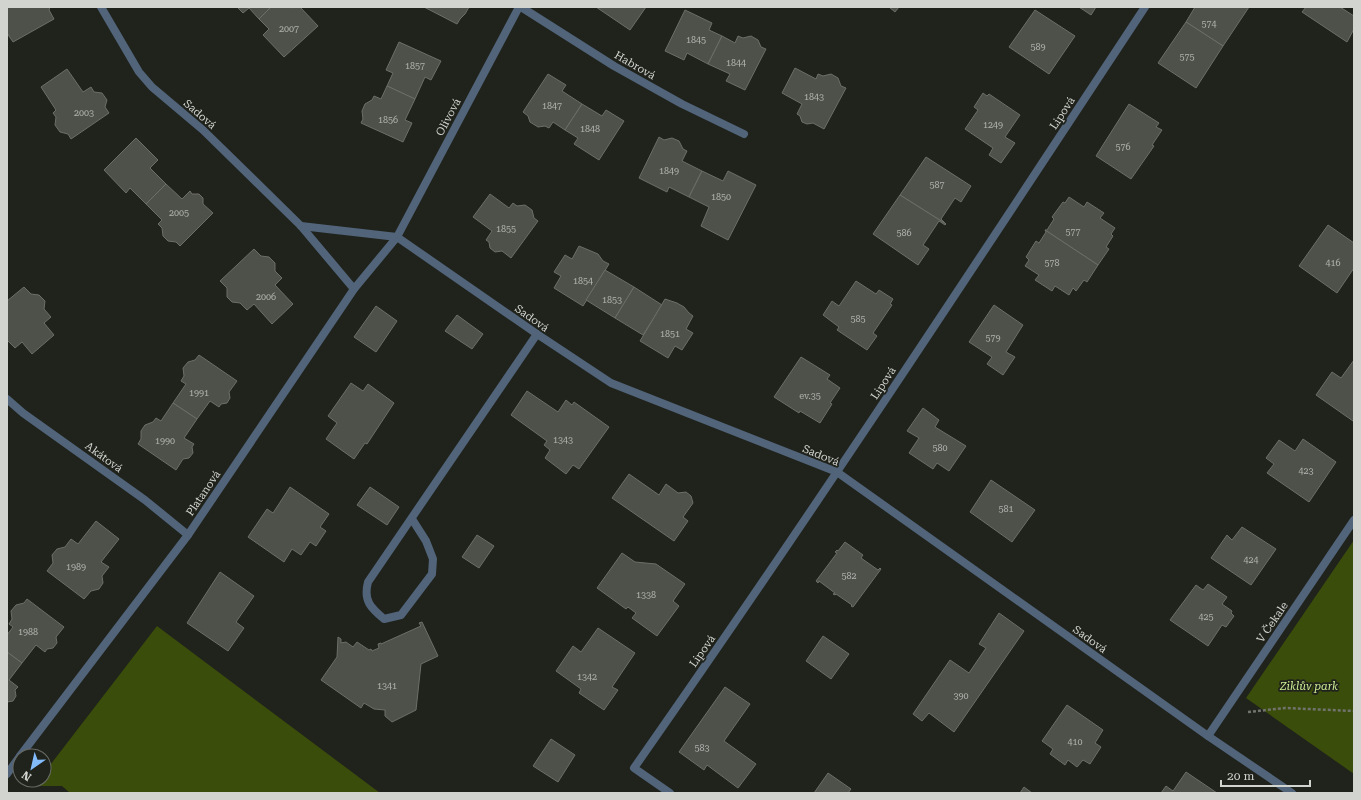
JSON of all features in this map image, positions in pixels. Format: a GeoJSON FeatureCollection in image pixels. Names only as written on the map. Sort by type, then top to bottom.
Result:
{"type":"FeatureCollection","features":[{"type":"Feature","properties":{"kind":"street","name":"Sadová"},"geometry":{"type":"LineString","coordinates":[[101,7],[139,72],[152,87],[203,130],[301,226],[354,289]]}},
{"type":"Feature","properties":{"kind":"street","name":"Habrová"},"geometry":{"type":"LineString","coordinates":[[520,7],[614,66],[682,104],[744,134]]}},
{"type":"Feature","properties":{"kind":"street","name":"Olivová"},"geometry":{"type":"LineString","coordinates":[[397,237],[520,7]]}},
{"type":"Feature","properties":{"kind":"street","name":"Lipová"},"geometry":{"type":"LineString","coordinates":[[670,793],[634,768],[838,472],[1145,7]]}},
{"type":"Feature","properties":{"kind":"street","name":"Sadová"},"geometry":{"type":"LineString","coordinates":[[301,226],[397,237],[537,334],[611,383],[838,472],[1208,736],[1292,793]]}},
{"type":"Feature","properties":{"kind":"street","name":"Platanová"},"geometry":{"type":"LineString","coordinates":[[26,748],[188,535],[354,289],[397,237]]}},
{"type":"Feature","properties":{"kind":"street"},"geometry":{"type":"LineString","coordinates":[[412,519],[426,541],[433,559],[432,574],[401,615],[384,619],[371,608],[365,593],[368,582],[537,334]]}},
{"type":"Feature","properties":{"kind":"street","name":"Akátová"},"geometry":{"type":"LineString","coordinates":[[7,398],[23,413],[145,500],[188,535]]}},
{"type":"Feature","properties":{"kind":"street","name":"V Čekale"},"geometry":{"type":"LineString","coordinates":[[1208,736],[1354,520]]}},
{"type":"Feature","properties":{"kind":"path"},"geometry":{"type":"LineString","coordinates":[[1222,716],[1285,708],[1354,711]]}},
{"type":"Feature","properties":{"kind":"green space","name":"Ziklův park"},"geometry":{"type":"Polygon","coordinates":[[[1354,540],[1354,774],[1246,698],[1354,540]]]}},
{"type":"Feature","properties":{"kind":"green space"},"geometry":{"type":"Polygon","coordinates":[[[157,626],[380,793],[70,793],[62,786],[52,786],[52,763],[157,626]]]}},
{"type":"Feature","properties":{"kind":"building"},"geometry":{"type":"Polygon","coordinates":[[[7,7],[50,7],[49,10],[54,19],[13,42],[7,33],[7,7]]]}},
{"type":"Feature","properties":{"kind":"building"},"geometry":{"type":"Polygon","coordinates":[[[237,7],[271,7],[259,19],[249,8],[243,13],[237,7]]]}},
{"type":"Feature","properties":{"kind":"building"},"geometry":{"type":"Polygon","coordinates":[[[271,7],[300,7],[318,26],[284,57],[263,35],[269,29],[259,19],[271,7]]]}},
{"type":"Feature","properties":{"kind":"building"},"geometry":{"type":"Polygon","coordinates":[[[424,7],[469,7],[457,24],[424,7]]]}},
{"type":"Feature","properties":{"kind":"building"},"geometry":{"type":"Polygon","coordinates":[[[596,7],[646,7],[630,30],[596,7]]]}},
{"type":"Feature","properties":{"kind":"building"},"geometry":{"type":"Polygon","coordinates":[[[889,7],[899,7],[895,12],[889,7]]]}},
{"type":"Feature","properties":{"kind":"building"},"geometry":{"type":"Polygon","coordinates":[[[1079,7],[1096,7],[1091,15],[1079,7]]]}},
{"type":"Feature","properties":{"kind":"building"},"geometry":{"type":"Polygon","coordinates":[[[1195,7],[1249,7],[1223,46],[1186,22],[1195,7]]]}},
{"type":"Feature","properties":{"kind":"building"},"geometry":{"type":"Polygon","coordinates":[[[1306,7],[1340,7],[1354,16],[1354,29],[1347,42],[1302,12],[1306,7]]]}},
{"type":"Feature","properties":{"kind":"building"},"geometry":{"type":"Polygon","coordinates":[[[685,10],[712,23],[709,30],[722,36],[708,64],[687,53],[684,60],[665,51],[685,10]]]}},
{"type":"Feature","properties":{"kind":"building"},"geometry":{"type":"Polygon","coordinates":[[[1035,10],[1075,36],[1049,74],[1009,47],[1035,10]]]}},
{"type":"Feature","properties":{"kind":"building"},"geometry":{"type":"Polygon","coordinates":[[[1186,22],[1223,46],[1196,88],[1158,63],[1186,22]]]}},
{"type":"Feature","properties":{"kind":"building"},"geometry":{"type":"Polygon","coordinates":[[[722,36],[735,43],[738,36],[743,38],[751,36],[758,40],[761,47],[766,49],[745,90],[726,81],[730,74],[708,64],[722,36]]]}},
{"type":"Feature","properties":{"kind":"building"},"geometry":{"type":"Polygon","coordinates":[[[399,42],[441,61],[431,80],[425,77],[415,99],[387,86],[393,73],[386,70],[399,42]]]}},
{"type":"Feature","properties":{"kind":"building"},"geometry":{"type":"Polygon","coordinates":[[[795,68],[816,79],[818,74],[823,76],[831,74],[838,78],[841,86],[846,88],[824,129],[813,123],[807,124],[802,122],[800,116],[797,114],[802,104],[782,93],[795,68]]]}},
{"type":"Feature","properties":{"kind":"building"},"geometry":{"type":"Polygon","coordinates":[[[67,69],[83,92],[91,87],[94,92],[102,93],[107,100],[105,107],[109,113],[71,139],[68,134],[60,132],[55,125],[56,117],[53,113],[56,110],[41,87],[67,69]]]}},
{"type":"Feature","properties":{"kind":"building"},"geometry":{"type":"Polygon","coordinates":[[[548,74],[566,85],[562,91],[582,104],[565,130],[553,122],[549,128],[545,126],[538,127],[530,122],[528,116],[523,112],[548,74]]]}},
{"type":"Feature","properties":{"kind":"building"},"geometry":{"type":"Polygon","coordinates":[[[387,86],[415,99],[405,120],[412,123],[403,142],[361,123],[363,119],[362,111],[365,104],[372,100],[374,96],[381,99],[387,86]]]}},
{"type":"Feature","properties":{"kind":"building"},"geometry":{"type":"Polygon","coordinates":[[[983,93],[987,96],[989,94],[1020,115],[1005,137],[1015,143],[1001,163],[989,155],[993,148],[965,129],[978,110],[974,107],[983,93]]]}},
{"type":"Feature","properties":{"kind":"building"},"geometry":{"type":"Polygon","coordinates":[[[582,104],[602,116],[606,110],[624,121],[599,160],[574,144],[578,138],[565,130],[582,104]]]}},
{"type":"Feature","properties":{"kind":"building"},"geometry":{"type":"Polygon","coordinates":[[[1129,104],[1159,123],[1156,127],[1162,130],[1152,145],[1154,146],[1131,179],[1096,156],[1129,104]]]}},
{"type":"Feature","properties":{"kind":"building"},"geometry":{"type":"Polygon","coordinates":[[[659,137],[664,140],[672,138],[679,141],[683,149],[687,151],[682,161],[702,171],[689,197],[669,187],[667,192],[639,178],[659,137]]]}},
{"type":"Feature","properties":{"kind":"building"},"geometry":{"type":"Polygon","coordinates":[[[136,138],[158,160],[150,168],[166,184],[146,204],[130,188],[126,193],[104,170],[136,138]]]}},
{"type":"Feature","properties":{"kind":"building"},"geometry":{"type":"Polygon","coordinates":[[[926,157],[971,186],[961,202],[955,198],[941,219],[946,224],[900,195],[926,157]]]}},
{"type":"Feature","properties":{"kind":"building"},"geometry":{"type":"Polygon","coordinates":[[[702,171],[723,181],[728,171],[756,185],[728,240],[701,226],[709,207],[689,197],[702,171]]]}},
{"type":"Feature","properties":{"kind":"building"},"geometry":{"type":"Polygon","coordinates":[[[166,184],[182,199],[190,191],[192,194],[199,194],[203,198],[203,204],[213,213],[180,246],[176,242],[168,241],[163,236],[162,228],[158,224],[162,220],[146,204],[166,184]]]}},
{"type":"Feature","properties":{"kind":"building"},"geometry":{"type":"Polygon","coordinates":[[[490,194],[509,208],[513,203],[517,206],[525,205],[532,210],[534,218],[538,221],[511,258],[502,251],[495,252],[490,248],[489,242],[486,240],[492,231],[473,217],[490,194]]]}},
{"type":"Feature","properties":{"kind":"building"},"geometry":{"type":"Polygon","coordinates":[[[900,195],[946,224],[945,225],[939,221],[923,245],[929,249],[918,265],[873,234],[900,195]]]}},
{"type":"Feature","properties":{"kind":"building"},"geometry":{"type":"Polygon","coordinates":[[[1069,197],[1084,207],[1087,202],[1104,213],[1100,218],[1115,228],[1111,234],[1113,236],[1106,247],[1109,249],[1098,265],[1045,230],[1047,230],[1054,219],[1052,217],[1063,202],[1065,203],[1069,197]]]}},
{"type":"Feature","properties":{"kind":"building"},"geometry":{"type":"Polygon","coordinates":[[[1328,225],[1354,243],[1354,268],[1337,293],[1299,266],[1328,225]]]}},
{"type":"Feature","properties":{"kind":"building"},"geometry":{"type":"Polygon","coordinates":[[[1045,230],[1098,265],[1087,282],[1084,280],[1076,291],[1073,288],[1069,295],[1055,286],[1052,291],[1035,280],[1039,275],[1025,266],[1029,260],[1026,257],[1036,241],[1039,243],[1046,232],[1045,230]]]}},
{"type":"Feature","properties":{"kind":"building"},"geometry":{"type":"Polygon","coordinates":[[[579,246],[598,254],[603,261],[609,264],[583,306],[554,288],[561,276],[554,272],[565,255],[572,259],[579,246]]]}},
{"type":"Feature","properties":{"kind":"building"},"geometry":{"type":"Polygon","coordinates":[[[254,249],[261,256],[269,257],[275,263],[275,271],[282,278],[275,285],[293,304],[272,324],[254,304],[247,310],[240,303],[232,302],[227,297],[227,288],[220,281],[254,249]]]}},
{"type":"Feature","properties":{"kind":"building"},"geometry":{"type":"Polygon","coordinates":[[[605,270],[634,287],[615,318],[586,300],[605,270]]]}},
{"type":"Feature","properties":{"kind":"building"},"geometry":{"type":"Polygon","coordinates":[[[856,281],[876,294],[879,290],[893,299],[890,304],[892,305],[873,333],[877,336],[867,350],[837,330],[839,327],[823,315],[832,301],[839,306],[856,281]]]}},
{"type":"Feature","properties":{"kind":"building"},"geometry":{"type":"Polygon","coordinates":[[[24,287],[31,294],[39,295],[45,301],[44,309],[51,317],[44,323],[54,335],[32,354],[22,342],[15,348],[7,340],[7,301],[24,287]]]}},
{"type":"Feature","properties":{"kind":"building"},"geometry":{"type":"Polygon","coordinates":[[[634,287],[662,305],[643,335],[615,318],[634,287]]]}},
{"type":"Feature","properties":{"kind":"building"},"geometry":{"type":"Polygon","coordinates":[[[665,299],[684,307],[693,316],[686,329],[693,333],[682,350],[675,346],[668,358],[640,341],[665,299]]]}},
{"type":"Feature","properties":{"kind":"building"},"geometry":{"type":"Polygon","coordinates":[[[994,305],[1023,325],[1006,352],[1015,357],[1003,375],[987,364],[992,357],[969,342],[994,305]]]}},
{"type":"Feature","properties":{"kind":"building"},"geometry":{"type":"Polygon","coordinates":[[[376,306],[397,321],[376,352],[354,337],[376,306]]]}},
{"type":"Feature","properties":{"kind":"building"},"geometry":{"type":"Polygon","coordinates":[[[457,315],[483,334],[472,349],[445,331],[457,315]]]}},
{"type":"Feature","properties":{"kind":"building"},"geometry":{"type":"Polygon","coordinates":[[[199,355],[237,381],[229,392],[230,398],[227,403],[221,404],[219,407],[210,401],[197,419],[173,403],[186,384],[181,381],[184,376],[183,368],[188,362],[195,360],[199,355]]]}},
{"type":"Feature","properties":{"kind":"building"},"geometry":{"type":"Polygon","coordinates":[[[801,357],[830,375],[827,379],[840,388],[830,403],[832,404],[820,423],[800,411],[799,413],[774,397],[801,357]]]}},
{"type":"Feature","properties":{"kind":"building"},"geometry":{"type":"Polygon","coordinates":[[[1354,360],[1353,421],[1316,395],[1332,372],[1341,378],[1354,360]]]}},
{"type":"Feature","properties":{"kind":"building"},"geometry":{"type":"Polygon","coordinates":[[[351,383],[363,391],[368,384],[394,403],[367,444],[365,443],[354,459],[326,439],[337,423],[328,416],[351,383]]]}},
{"type":"Feature","properties":{"kind":"building"},"geometry":{"type":"Polygon","coordinates":[[[527,391],[558,412],[566,400],[572,405],[574,402],[609,427],[579,469],[573,465],[566,474],[545,458],[550,450],[544,445],[547,441],[511,415],[527,391]]]}},
{"type":"Feature","properties":{"kind":"building"},"geometry":{"type":"Polygon","coordinates":[[[173,403],[197,419],[184,438],[194,444],[192,447],[193,453],[189,458],[183,459],[176,470],[138,444],[141,439],[141,431],[145,425],[153,422],[156,418],[161,421],[173,403]]]}},
{"type":"Feature","properties":{"kind":"building"},"geometry":{"type":"Polygon","coordinates":[[[923,408],[939,420],[935,427],[966,446],[949,471],[937,463],[933,469],[909,453],[919,438],[907,431],[923,408]]]}},
{"type":"Feature","properties":{"kind":"building"},"geometry":{"type":"Polygon","coordinates":[[[1303,439],[1336,462],[1309,502],[1267,473],[1274,464],[1266,458],[1279,440],[1295,451],[1303,439]]]}},
{"type":"Feature","properties":{"kind":"building"},"geometry":{"type":"Polygon","coordinates":[[[629,474],[659,495],[666,484],[678,493],[686,492],[691,496],[693,503],[683,517],[688,521],[674,541],[612,498],[629,474]]]}},
{"type":"Feature","properties":{"kind":"building"},"geometry":{"type":"Polygon","coordinates":[[[991,480],[1035,510],[1012,542],[970,512],[991,480]]]}},
{"type":"Feature","properties":{"kind":"building"},"geometry":{"type":"Polygon","coordinates":[[[290,487],[329,514],[320,527],[326,531],[316,546],[310,542],[301,555],[292,549],[284,562],[248,537],[267,509],[273,513],[290,487]]]}},
{"type":"Feature","properties":{"kind":"building"},"geometry":{"type":"Polygon","coordinates":[[[370,487],[399,507],[387,525],[357,505],[370,487]]]}},
{"type":"Feature","properties":{"kind":"building"},"geometry":{"type":"Polygon","coordinates":[[[96,521],[119,539],[101,562],[109,567],[102,576],[103,583],[99,589],[91,591],[84,599],[47,571],[53,563],[52,555],[57,549],[65,547],[71,539],[78,544],[96,521]]]}},
{"type":"Feature","properties":{"kind":"building"},"geometry":{"type":"Polygon","coordinates":[[[1242,527],[1276,549],[1251,585],[1211,558],[1227,535],[1232,540],[1242,527]]]}},
{"type":"Feature","properties":{"kind":"building"},"geometry":{"type":"Polygon","coordinates":[[[477,535],[494,546],[479,568],[462,557],[477,535]]]}},
{"type":"Feature","properties":{"kind":"building"},"geometry":{"type":"Polygon","coordinates":[[[845,542],[863,555],[861,558],[878,570],[880,568],[881,569],[853,607],[836,594],[833,594],[835,593],[819,581],[818,583],[816,581],[837,553],[835,552],[837,550],[838,551],[845,542]]]}},
{"type":"Feature","properties":{"kind":"building"},"geometry":{"type":"Polygon","coordinates":[[[622,553],[635,562],[656,564],[685,584],[673,601],[679,606],[657,636],[632,618],[636,613],[628,607],[626,609],[597,588],[622,553]]]}},
{"type":"Feature","properties":{"kind":"building"},"geometry":{"type":"Polygon","coordinates":[[[220,572],[254,596],[236,622],[244,628],[228,651],[187,623],[220,572]]]}},
{"type":"Feature","properties":{"kind":"building"},"geometry":{"type":"Polygon","coordinates":[[[1208,584],[1227,597],[1222,604],[1232,611],[1231,613],[1234,616],[1226,627],[1222,625],[1208,646],[1170,620],[1196,585],[1203,590],[1208,584]]]}},
{"type":"Feature","properties":{"kind":"building"},"geometry":{"type":"Polygon","coordinates":[[[27,599],[64,627],[56,637],[57,643],[53,648],[47,649],[45,652],[36,645],[22,663],[7,652],[7,635],[13,627],[9,624],[12,619],[11,611],[16,605],[24,603],[27,599]]]}},
{"type":"Feature","properties":{"kind":"building"},"geometry":{"type":"Polygon","coordinates":[[[999,613],[1024,631],[954,732],[929,713],[922,721],[913,714],[950,660],[969,673],[986,648],[979,644],[999,613]]]}},
{"type":"Feature","properties":{"kind":"building"},"geometry":{"type":"Polygon","coordinates":[[[422,622],[438,656],[421,664],[416,710],[392,722],[385,716],[385,710],[374,709],[364,703],[361,708],[321,680],[337,657],[338,637],[341,639],[341,643],[346,642],[353,647],[357,642],[369,650],[371,649],[372,651],[379,648],[378,644],[421,626],[419,623],[422,622]]]}},
{"type":"Feature","properties":{"kind":"building"},"geometry":{"type":"Polygon","coordinates":[[[598,628],[635,653],[612,687],[618,690],[604,710],[579,693],[581,689],[556,671],[573,646],[581,652],[598,628]]]}},
{"type":"Feature","properties":{"kind":"building"},"geometry":{"type":"Polygon","coordinates":[[[823,636],[849,654],[831,679],[806,661],[823,636]]]}},
{"type":"Feature","properties":{"kind":"building"},"geometry":{"type":"Polygon","coordinates":[[[7,652],[22,663],[9,680],[18,687],[15,690],[16,696],[13,701],[7,702],[7,652]]]}},
{"type":"Feature","properties":{"kind":"building"},"geometry":{"type":"Polygon","coordinates":[[[725,687],[750,704],[724,741],[756,764],[738,788],[707,765],[704,770],[679,752],[725,687]]]}},
{"type":"Feature","properties":{"kind":"building"},"geometry":{"type":"Polygon","coordinates":[[[1067,705],[1103,730],[1095,743],[1101,747],[1090,764],[1083,760],[1077,767],[1068,760],[1065,765],[1050,754],[1053,749],[1042,741],[1067,705]]]}},
{"type":"Feature","properties":{"kind":"building"},"geometry":{"type":"Polygon","coordinates":[[[551,739],[575,755],[558,782],[533,766],[551,739]]]}},
{"type":"Feature","properties":{"kind":"building"},"geometry":{"type":"Polygon","coordinates":[[[1186,772],[1217,793],[1161,793],[1166,786],[1173,791],[1186,772]]]}},
{"type":"Feature","properties":{"kind":"building"},"geometry":{"type":"Polygon","coordinates":[[[828,773],[851,789],[848,793],[814,793],[828,773]]]}},
{"type":"Feature","properties":{"kind":"building"},"geometry":{"type":"Polygon","coordinates":[[[1024,787],[1032,793],[1020,793],[1024,787]]]}}]}
